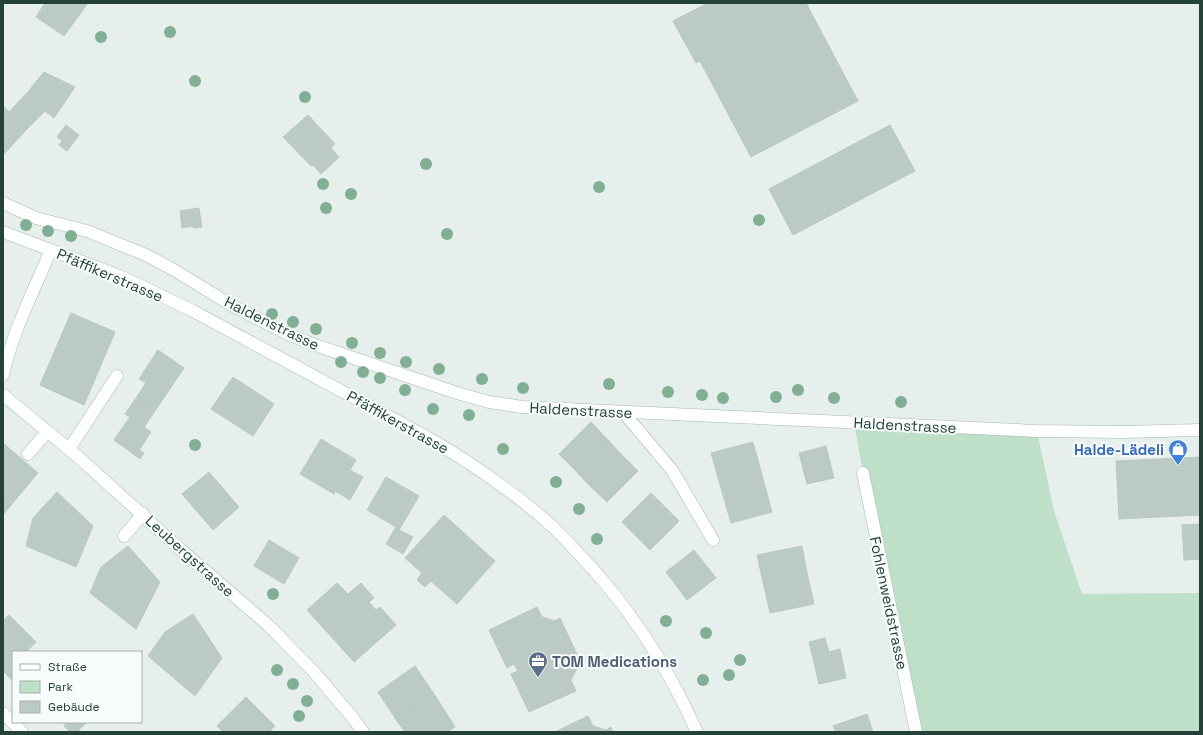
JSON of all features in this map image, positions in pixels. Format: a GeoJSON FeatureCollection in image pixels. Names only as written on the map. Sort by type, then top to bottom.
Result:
{"type":"FeatureCollection","features":[{"type":"Feature","properties":{"kind":"street","name":"Haldenstrasse"},"geometry":{"type":"LineString","coordinates":[[3,203],[36,218],[87,231],[146,255],[174,270],[231,305],[292,336],[442,388],[489,402],[522,407],[1037,431],[1123,432],[1200,430]]}},
{"type":"Feature","properties":{"kind":"street","name":"Pfäffikerstrasse"},"geometry":{"type":"LineString","coordinates":[[3,232],[120,276],[193,311],[425,436],[451,451],[507,489],[554,528],[594,570],[631,615],[663,664],[697,732]]}},
{"type":"Feature","properties":{"kind":"street"},"geometry":{"type":"LineString","coordinates":[[3,375],[7,358],[51,250]]}},
{"type":"Feature","properties":{"kind":"street"},"geometry":{"type":"LineString","coordinates":[[69,449],[117,376]]}},
{"type":"Feature","properties":{"kind":"street","name":"Leubergstrasse"},"geometry":{"type":"LineString","coordinates":[[3,395],[69,449],[143,514],[180,549],[268,625],[314,672],[354,718],[363,732]]}},
{"type":"Feature","properties":{"kind":"street"},"geometry":{"type":"LineString","coordinates":[[623,412],[672,470],[713,540]]}},
{"type":"Feature","properties":{"kind":"street"},"geometry":{"type":"LineString","coordinates":[[28,454],[47,432]]}},
{"type":"Feature","properties":{"kind":"street","name":"Fohlenweidstrasse"},"geometry":{"type":"LineString","coordinates":[[863,473],[916,732]]}},
{"type":"Feature","properties":{"kind":"street"},"geometry":{"type":"LineString","coordinates":[[124,536],[143,514]]}},
{"type":"Feature","properties":{"kind":"street"},"geometry":{"type":"LineString","coordinates":[[3,713],[12,722]]}},
{"type":"Feature","properties":{"kind":"street"},"geometry":{"type":"LineString","coordinates":[[13,723],[22,732]]}},
{"type":"Feature","properties":{"kind":"green space"},"geometry":{"type":"Polygon","coordinates":[[[854,423],[1037,431],[1054,511],[1082,594],[1200,593],[1200,732],[916,732],[873,528],[854,423]]]}},
{"type":"Feature","properties":{"kind":"building"},"geometry":{"type":"Polygon","coordinates":[[[45,3],[88,3],[64,36],[36,17],[45,3]]]}},
{"type":"Feature","properties":{"kind":"building"},"geometry":{"type":"Polygon","coordinates":[[[708,3],[806,3],[858,101],[751,157],[700,61],[696,63],[673,21],[708,3]]]}},
{"type":"Feature","properties":{"kind":"building"},"geometry":{"type":"Polygon","coordinates":[[[44,72],[75,87],[54,118],[27,93],[44,72]]]}},
{"type":"Feature","properties":{"kind":"building"},"geometry":{"type":"Polygon","coordinates":[[[27,93],[45,111],[27,129],[9,112],[27,93]]]}},
{"type":"Feature","properties":{"kind":"building"},"geometry":{"type":"Polygon","coordinates":[[[3,106],[27,129],[3,155],[3,106]]]}},
{"type":"Feature","properties":{"kind":"building"},"geometry":{"type":"Polygon","coordinates":[[[308,115],[335,144],[331,148],[339,157],[321,174],[313,165],[311,166],[283,137],[308,115]]]}},
{"type":"Feature","properties":{"kind":"building"},"geometry":{"type":"Polygon","coordinates":[[[66,125],[79,135],[67,151],[59,145],[62,141],[57,137],[66,125]]]}},
{"type":"Feature","properties":{"kind":"building"},"geometry":{"type":"Polygon","coordinates":[[[890,125],[915,171],[793,235],[769,189],[890,125]]]}},
{"type":"Feature","properties":{"kind":"building"},"geometry":{"type":"Polygon","coordinates":[[[199,208],[202,227],[193,228],[193,226],[182,228],[180,211],[199,208]]]}},
{"type":"Feature","properties":{"kind":"building"},"geometry":{"type":"Polygon","coordinates":[[[71,313],[115,332],[84,405],[40,385],[71,313]]]}},
{"type":"Feature","properties":{"kind":"building"},"geometry":{"type":"Polygon","coordinates":[[[158,350],[184,368],[155,411],[136,398],[146,383],[139,379],[158,350]]]}},
{"type":"Feature","properties":{"kind":"building"},"geometry":{"type":"Polygon","coordinates":[[[233,377],[274,404],[253,436],[211,409],[233,377]]]}},
{"type":"Feature","properties":{"kind":"building"},"geometry":{"type":"Polygon","coordinates":[[[136,398],[155,411],[144,427],[151,432],[139,450],[144,453],[140,459],[114,440],[130,417],[125,414],[136,398]]]}},
{"type":"Feature","properties":{"kind":"building"},"geometry":{"type":"Polygon","coordinates":[[[591,422],[606,438],[574,469],[559,454],[591,422]]]}},
{"type":"Feature","properties":{"kind":"building"},"geometry":{"type":"Polygon","coordinates":[[[606,438],[620,453],[588,484],[574,469],[606,438]]]}},
{"type":"Feature","properties":{"kind":"building"},"geometry":{"type":"Polygon","coordinates":[[[321,439],[356,460],[350,470],[363,477],[350,500],[335,491],[334,494],[300,474],[321,439]]]}},
{"type":"Feature","properties":{"kind":"building"},"geometry":{"type":"Polygon","coordinates":[[[753,442],[772,512],[731,523],[711,453],[753,442]]]}},
{"type":"Feature","properties":{"kind":"building"},"geometry":{"type":"Polygon","coordinates":[[[3,443],[38,473],[11,505],[3,498],[3,443]]]}},
{"type":"Feature","properties":{"kind":"building"},"geometry":{"type":"Polygon","coordinates":[[[826,446],[834,478],[807,484],[799,453],[826,446]]]}},
{"type":"Feature","properties":{"kind":"building"},"geometry":{"type":"Polygon","coordinates":[[[620,453],[638,471],[607,502],[588,484],[620,453]]]}},
{"type":"Feature","properties":{"kind":"building"},"geometry":{"type":"Polygon","coordinates":[[[1200,457],[1200,515],[1119,519],[1116,461],[1200,457]]]}},
{"type":"Feature","properties":{"kind":"building"},"geometry":{"type":"Polygon","coordinates":[[[209,472],[239,507],[213,530],[182,494],[209,472]]]}},
{"type":"Feature","properties":{"kind":"building"},"geometry":{"type":"Polygon","coordinates":[[[386,477],[419,496],[399,530],[413,537],[403,554],[386,544],[396,527],[367,510],[386,477]]]}},
{"type":"Feature","properties":{"kind":"building"},"geometry":{"type":"Polygon","coordinates":[[[57,492],[93,526],[76,567],[26,546],[33,518],[57,492]]]}},
{"type":"Feature","properties":{"kind":"building"},"geometry":{"type":"Polygon","coordinates":[[[651,493],[679,521],[650,550],[622,522],[651,493]]]}},
{"type":"Feature","properties":{"kind":"building"},"geometry":{"type":"Polygon","coordinates":[[[3,498],[11,505],[3,515],[3,498]]]}},
{"type":"Feature","properties":{"kind":"building"},"geometry":{"type":"Polygon","coordinates":[[[444,515],[495,561],[457,604],[431,581],[425,587],[417,580],[422,573],[405,558],[444,515]]]}},
{"type":"Feature","properties":{"kind":"building"},"geometry":{"type":"Polygon","coordinates":[[[1200,524],[1200,559],[1184,560],[1182,525],[1200,524]]]}},
{"type":"Feature","properties":{"kind":"building"},"geometry":{"type":"Polygon","coordinates":[[[269,540],[299,558],[284,584],[254,566],[269,540]]]}},
{"type":"Feature","properties":{"kind":"building"},"geometry":{"type":"Polygon","coordinates":[[[128,546],[160,582],[136,629],[90,593],[101,567],[128,546]]]}},
{"type":"Feature","properties":{"kind":"building"},"geometry":{"type":"Polygon","coordinates":[[[802,546],[807,573],[763,582],[757,555],[802,546]]]}},
{"type":"Feature","properties":{"kind":"building"},"geometry":{"type":"Polygon","coordinates":[[[694,550],[716,578],[687,600],[666,572],[694,550]]]}},
{"type":"Feature","properties":{"kind":"building"},"geometry":{"type":"Polygon","coordinates":[[[807,573],[814,604],[770,613],[763,582],[807,573]]]}},
{"type":"Feature","properties":{"kind":"building"},"geometry":{"type":"Polygon","coordinates":[[[337,583],[348,594],[361,583],[374,598],[369,602],[376,610],[380,607],[396,625],[354,662],[307,610],[337,583]]]}},
{"type":"Feature","properties":{"kind":"building"},"geometry":{"type":"Polygon","coordinates":[[[537,607],[542,617],[555,621],[560,618],[582,665],[577,668],[571,680],[576,691],[529,712],[511,674],[518,671],[514,664],[507,668],[489,630],[537,607]]]}},
{"type":"Feature","properties":{"kind":"building"},"geometry":{"type":"Polygon","coordinates":[[[193,614],[222,658],[195,696],[148,656],[165,632],[193,614]]]}},
{"type":"Feature","properties":{"kind":"building"},"geometry":{"type":"Polygon","coordinates":[[[9,615],[36,642],[27,651],[12,651],[12,680],[3,671],[3,621],[9,615]]]}},
{"type":"Feature","properties":{"kind":"building"},"geometry":{"type":"Polygon","coordinates":[[[825,638],[829,652],[840,649],[846,678],[819,684],[809,642],[825,638]]]}},
{"type":"Feature","properties":{"kind":"building"},"geometry":{"type":"Polygon","coordinates":[[[415,666],[436,697],[397,721],[378,692],[415,666]]]}},
{"type":"Feature","properties":{"kind":"building"},"geometry":{"type":"Polygon","coordinates":[[[246,697],[275,726],[269,732],[223,732],[217,726],[246,697]]]}},
{"type":"Feature","properties":{"kind":"building"},"geometry":{"type":"Polygon","coordinates":[[[436,697],[455,727],[447,732],[405,732],[397,721],[436,697]]]}},
{"type":"Feature","properties":{"kind":"building"},"geometry":{"type":"Polygon","coordinates":[[[867,714],[873,732],[836,732],[833,726],[867,714]]]}},
{"type":"Feature","properties":{"kind":"building"},"geometry":{"type":"Polygon","coordinates":[[[588,716],[593,726],[606,730],[611,727],[613,732],[555,732],[588,716]]]}},
{"type":"Feature","properties":{"kind":"building"},"geometry":{"type":"Polygon","coordinates":[[[66,723],[86,723],[77,732],[70,732],[64,726],[66,723]]]}},
{"type":"Feature","properties":{"kind":"place","name":"Halde-Lädeli"},"geometry":{"type":"Point","coordinates":[1178,466]}},
{"type":"Feature","properties":{"kind":"place","name":"TOM Medications"},"geometry":{"type":"Point","coordinates":[538,678]}}]}
